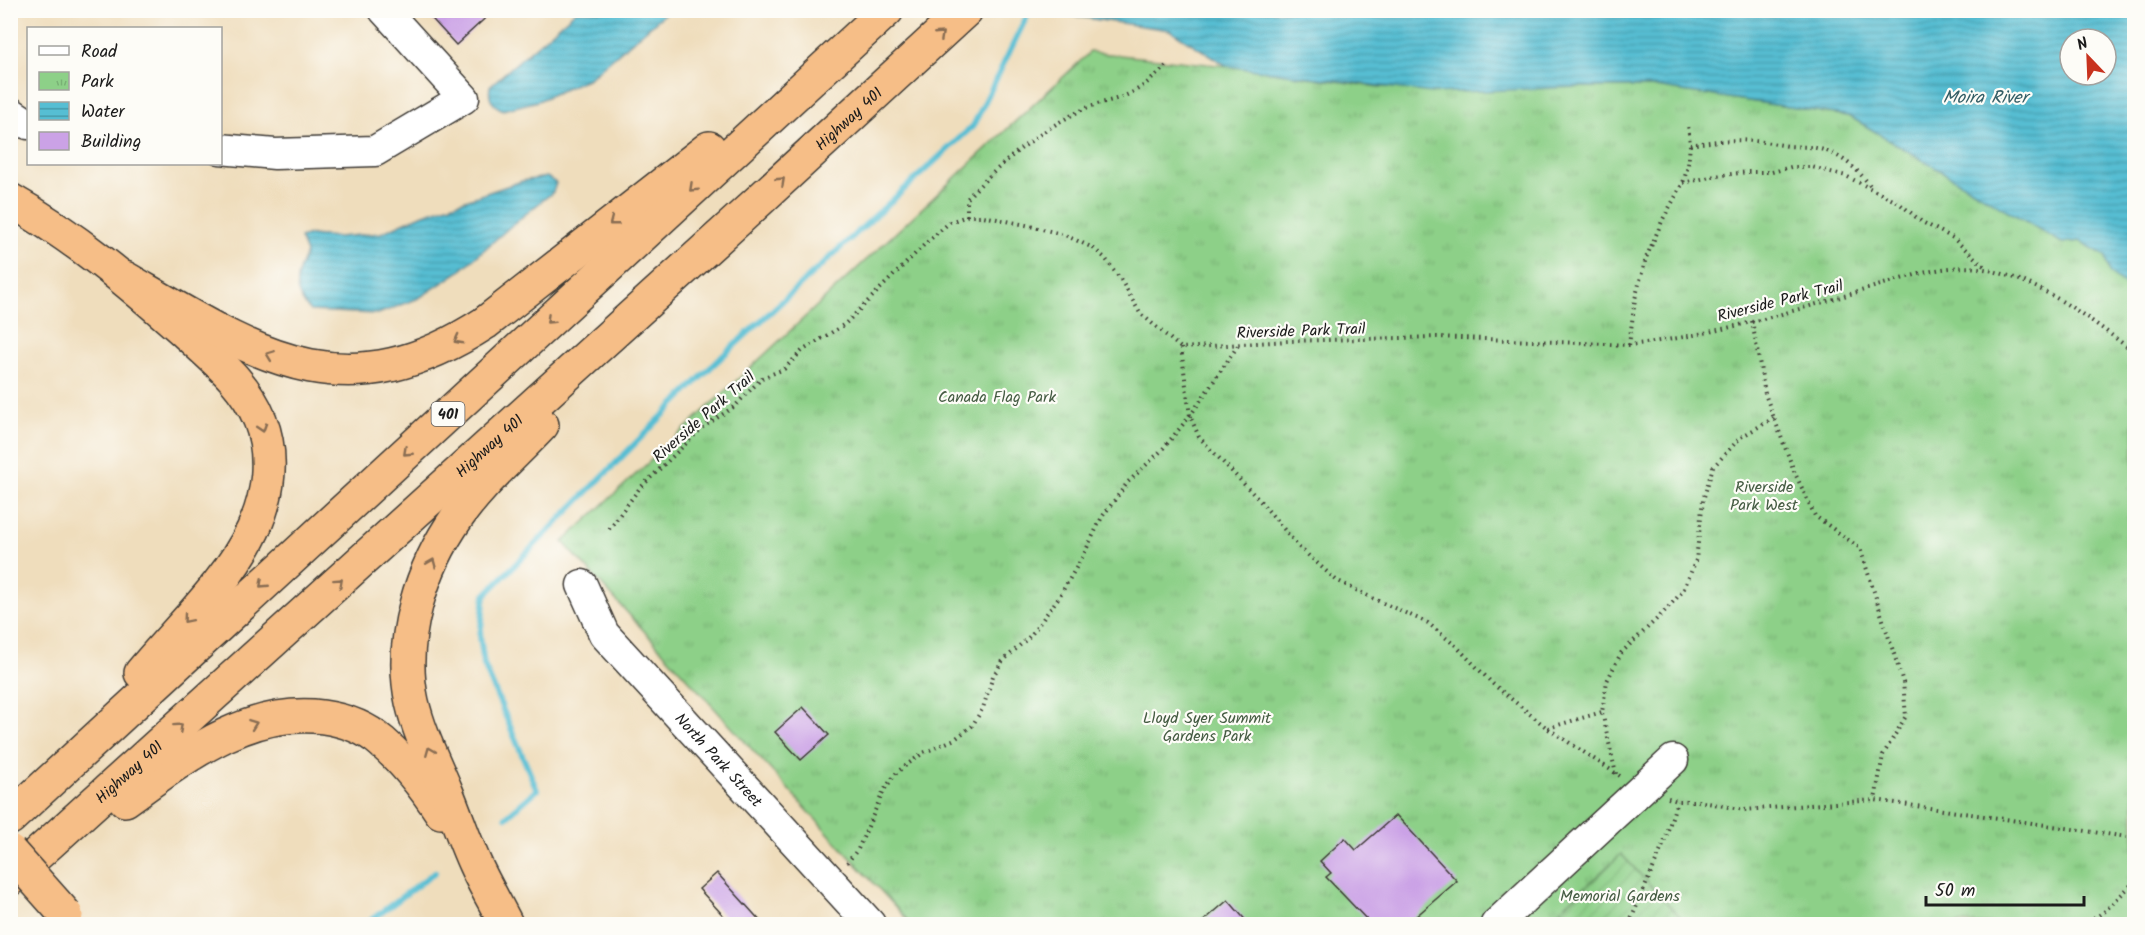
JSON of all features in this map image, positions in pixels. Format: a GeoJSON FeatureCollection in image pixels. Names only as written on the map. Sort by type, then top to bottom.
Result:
{"type":"FeatureCollection","features":[{"type":"Feature","properties":{"kind":"main road","name":"401"},"geometry":{"type":"LineString","coordinates":[[14,814],[887,10]]}},
{"type":"Feature","properties":{"kind":"main road","name":"Highway 401"},"geometry":{"type":"LineString","coordinates":[[10,879],[738,220],[966,10]]}},
{"type":"Feature","properties":{"kind":"main road"},"geometry":{"type":"LineString","coordinates":[[10,200],[125,278],[209,327],[256,349],[299,364],[331,369],[382,368],[403,363],[446,346],[485,323],[683,167],[853,41]]}},
{"type":"Feature","properties":{"kind":"main road"},"geometry":{"type":"LineString","coordinates":[[506,924],[475,864],[419,726],[412,700],[409,669],[409,644],[414,612],[438,548],[466,506],[738,220]]}},
{"type":"Feature","properties":{"kind":"main road"},"geometry":{"type":"LineString","coordinates":[[51,780],[232,565],[253,530],[265,492],[268,454],[265,435],[251,402],[226,369],[125,278]]}},
{"type":"Feature","properties":{"kind":"main road"},"geometry":{"type":"LineString","coordinates":[[10,879],[178,762],[199,750],[252,723],[303,714],[357,726],[380,741],[420,780],[475,864]]}},
{"type":"Feature","properties":{"kind":"main road"},"geometry":{"type":"LineString","coordinates":[[10,852],[71,921]]}},
{"type":"Feature","properties":{"kind":"street"},"geometry":{"type":"LineString","coordinates":[[222,149],[275,154],[375,151],[464,98],[384,10]]}},
{"type":"Feature","properties":{"kind":"street"},"geometry":{"type":"LineString","coordinates":[[10,112],[27,123]]}},
{"type":"Feature","properties":{"kind":"street","name":"North Park Street"},"geometry":{"type":"LineString","coordinates":[[582,585],[604,634],[870,924]]}},
{"type":"Feature","properties":{"kind":"street"},"geometry":{"type":"LineString","coordinates":[[1496,924],[1673,760]]}},
{"type":"Feature","properties":{"kind":"path"},"geometry":{"type":"LineString","coordinates":[[1167,65],[1137,90],[1120,98],[1083,109],[1022,147],[967,199],[967,216],[983,216],[1065,235],[1093,248],[1105,258],[1140,313],[1181,348],[1190,416],[1199,437],[1261,502],[1299,547],[1336,580],[1428,623],[1456,646],[1493,684],[1547,728],[1602,712]]}},
{"type":"Feature","properties":{"kind":"path"},"geometry":{"type":"LineString","coordinates":[[1629,345],[1635,299],[1646,258],[1663,219],[1683,183],[1688,166],[1690,145],[1688,124]]}},
{"type":"Feature","properties":{"kind":"path"},"geometry":{"type":"LineString","coordinates":[[1690,145],[1743,139],[1816,148],[1840,157],[1861,173],[1872,189]]}},
{"type":"Feature","properties":{"kind":"path"},"geometry":{"type":"LineString","coordinates":[[1683,183],[1715,176],[1812,167],[1846,176],[1899,203],[1922,222],[1953,238],[1988,270]]}},
{"type":"Feature","properties":{"kind":"path","name":"Riverside Park Trail"},"geometry":{"type":"LineString","coordinates":[[609,529],[639,489],[703,427],[735,406],[762,378],[784,369],[802,351],[845,324],[926,243],[951,222],[967,216]]}},
{"type":"Feature","properties":{"kind":"path","name":"Riverside Park Trail"},"geometry":{"type":"LineString","coordinates":[[1181,348],[1239,343],[1437,338],[1629,345],[1654,342],[1752,321],[1943,269],[1965,268],[1988,270],[2039,287],[2082,313],[2134,352]]}},
{"type":"Feature","properties":{"kind":"path"},"geometry":{"type":"LineString","coordinates":[[1752,321],[1765,394],[1794,471],[1815,516],[1860,548],[1903,682],[1906,716],[1883,756],[1875,800]]}},
{"type":"Feature","properties":{"kind":"path"},"geometry":{"type":"LineString","coordinates":[[853,858],[884,790],[897,772],[923,753],[956,739],[972,726],[983,708],[993,676],[1002,662],[1032,635],[1059,597],[1102,517],[1128,482],[1161,451],[1190,416],[1239,343]]}},
{"type":"Feature","properties":{"kind":"path"},"geometry":{"type":"LineString","coordinates":[[1616,774],[1602,712],[1607,681],[1621,653],[1683,591],[1696,560],[1703,500],[1713,467],[1741,437],[1774,418]]}},
{"type":"Feature","properties":{"kind":"path"},"geometry":{"type":"LineString","coordinates":[[1698,801],[1744,810],[1875,800],[2134,838]]}},
{"type":"Feature","properties":{"kind":"path"},"geometry":{"type":"LineString","coordinates":[[1629,924],[1664,843],[1677,801]]}},
{"type":"Feature","properties":{"kind":"path"},"geometry":{"type":"LineString","coordinates":[[2089,922],[2105,911],[2134,882]]}},
{"type":"Feature","properties":{"kind":"path"},"geometry":{"type":"LineString","coordinates":[[2069,924],[2089,922],[2095,924]]}},
{"type":"Feature","properties":{"kind":"path"},"geometry":{"type":"LineString","coordinates":[[1984,924],[2020,924]]}},
{"type":"Feature","properties":{"kind":"green space"},"geometry":{"type":"Polygon","coordinates":[[[1090,52],[1227,66],[1379,87],[1656,87],[1849,116],[2062,243],[2080,241],[2106,256],[2109,273],[2134,291],[2134,924],[911,924],[563,542],[1090,52]]]}},
{"type":"Feature","properties":{"kind":"green space","name":"Memorial Gardens"},"geometry":{"type":"Polygon","coordinates":[[[1621,854],[1687,924],[1545,924],[1621,854]]]}},
{"type":"Feature","properties":{"kind":"water"},"geometry":{"type":"Polygon","coordinates":[[[576,11],[668,11],[589,78],[538,101],[503,110],[496,106],[490,98],[490,86],[576,11]]]}},
{"type":"Feature","properties":{"kind":"water","name":"Moira River"},"geometry":{"type":"Polygon","coordinates":[[[1036,11],[2134,11],[2134,289],[2130,289],[2109,273],[2106,256],[2080,241],[2062,243],[1849,116],[1656,87],[1578,87],[1432,93],[1227,66],[1170,30],[1036,11]]]}},
{"type":"Feature","properties":{"kind":"water"},"geometry":{"type":"Polygon","coordinates":[[[547,177],[556,183],[553,192],[460,271],[419,298],[378,314],[310,311],[300,296],[297,283],[306,253],[300,238],[309,235],[338,237],[381,233],[424,214],[522,181],[547,177]]]}},
{"type":"Feature","properties":{"kind":"building"},"geometry":{"type":"Polygon","coordinates":[[[424,10],[494,10],[456,45],[424,10]]]}},
{"type":"Feature","properties":{"kind":"building"},"geometry":{"type":"Polygon","coordinates":[[[803,707],[829,735],[801,760],[775,732],[803,707]]]}},
{"type":"Feature","properties":{"kind":"building"},"geometry":{"type":"Polygon","coordinates":[[[1396,815],[1457,881],[1407,924],[1371,924],[1326,877],[1331,873],[1320,861],[1345,838],[1356,850],[1396,815]]]}},
{"type":"Feature","properties":{"kind":"building"},"geometry":{"type":"Polygon","coordinates":[[[717,873],[763,924],[731,924],[699,889],[717,873]]]}},
{"type":"Feature","properties":{"kind":"building"},"geometry":{"type":"Polygon","coordinates":[[[1228,900],[1249,924],[1200,924],[1228,900]]]}},
{"type":"Feature","properties":{"kind":"waterway"},"geometry":{"type":"LineString","coordinates":[[506,817],[537,790],[484,665],[480,636],[485,595],[714,364],[973,126],[1030,10]]}},
{"type":"Feature","properties":{"kind":"waterway"},"geometry":{"type":"LineString","coordinates":[[366,924],[435,872]]}},
{"type":"Feature","properties":{"kind":"park label","name":"Canada Flag Park"},"geometry":{"type":"Point","coordinates":[997,396]}},
{"type":"Feature","properties":{"kind":"park label","name":"Riverside Park West"},"geometry":{"type":"Point","coordinates":[1764,495]}},
{"type":"Feature","properties":{"kind":"park label","name":"Lloyd Syer Summit Gardens Park"},"geometry":{"type":"Point","coordinates":[1207,726]}}]}
